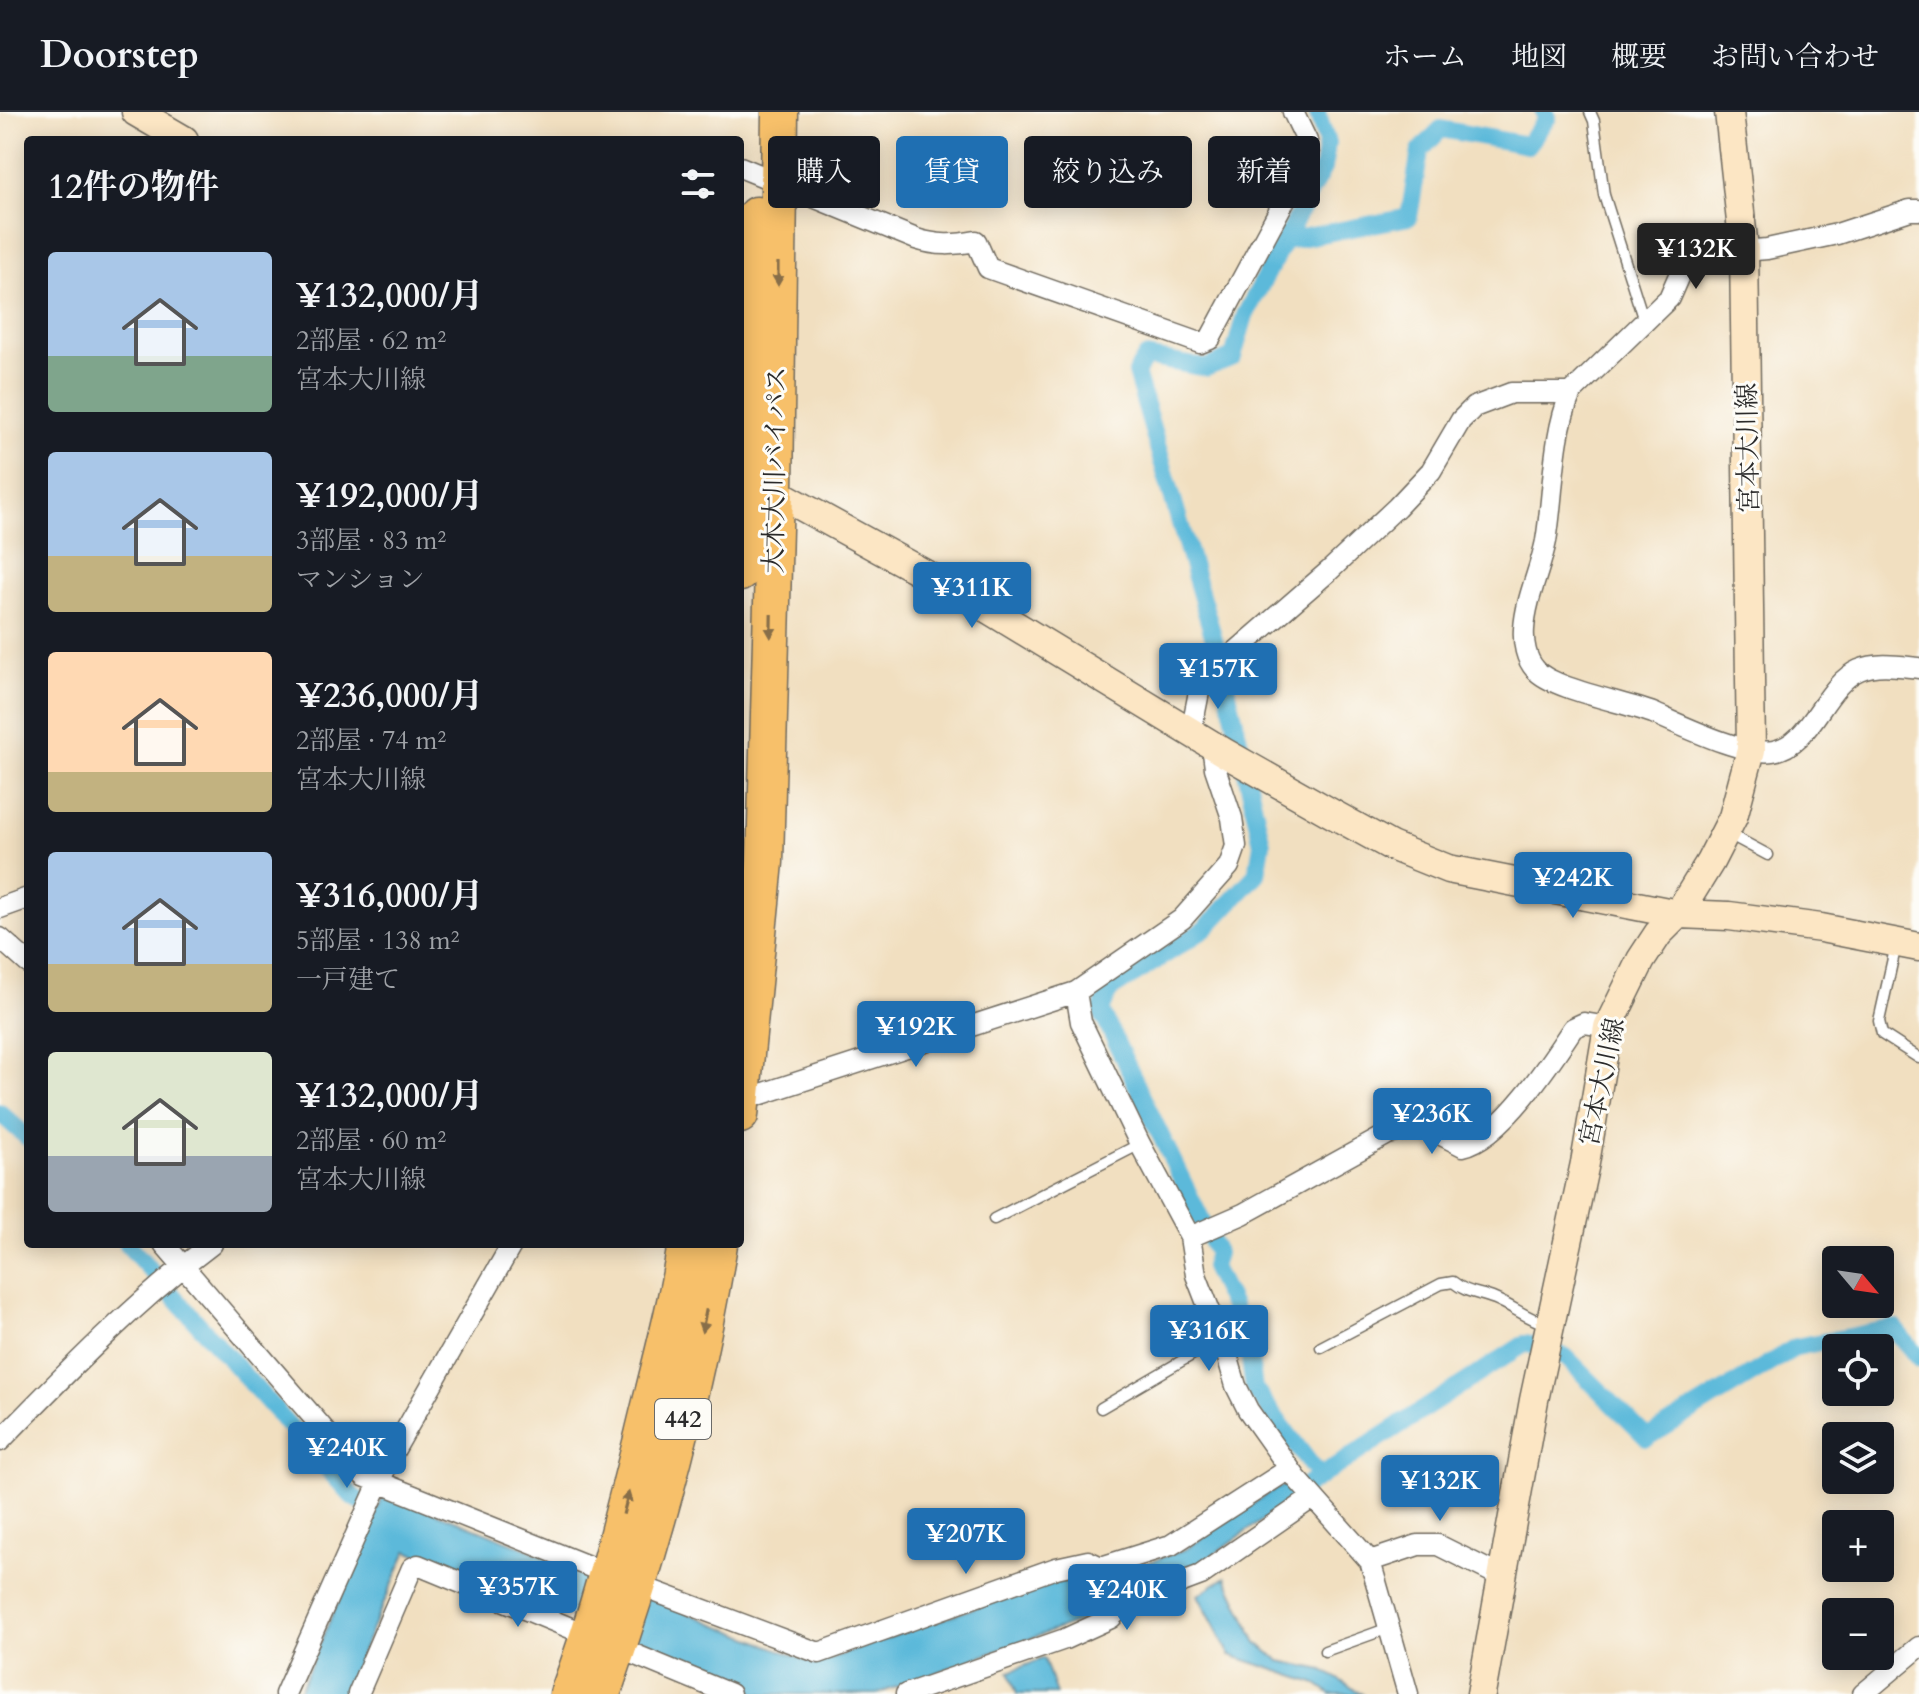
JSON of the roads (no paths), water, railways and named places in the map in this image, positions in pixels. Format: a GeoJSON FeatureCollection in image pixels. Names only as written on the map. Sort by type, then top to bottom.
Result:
{"type":"FeatureCollection","features":[{"type":"Feature","properties":{"kind":"highway","name":"大木大川バイパス"},"geometry":{"type":"LineString","coordinates":[[744,463],[758,420],[762,340],[761,112]]}},
{"type":"Feature","properties":{"kind":"highway","name":"大木大川バイパス"},"geometry":{"type":"LineString","coordinates":[[759,174],[780,112]]}},
{"type":"Feature","properties":{"kind":"highway","name":"大木大川バイパス"},"geometry":{"type":"LineString","coordinates":[[744,1076],[765,862],[775,492],[758,420]]}},
{"type":"Feature","properties":{"kind":"highway","name":"442"},"geometry":{"type":"LineString","coordinates":[[622,1582],[685,1248]]}},
{"type":"Feature","properties":{"kind":"highway","name":"442"},"geometry":{"type":"LineString","coordinates":[[602,1694],[605,1638],[622,1582],[687,1406],[718,1248]]}},
{"type":"Feature","properties":{"kind":"highway","name":"442"},"geometry":{"type":"LineString","coordinates":[[568,1694],[605,1638]]}},
{"type":"Feature","properties":{"kind":"main road"},"geometry":{"type":"LineString","coordinates":[[136,112],[177,136]]}},
{"type":"Feature","properties":{"kind":"main road","name":"宮本大川線"},"geometry":{"type":"LineString","coordinates":[[1481,1694],[1550,1325],[1585,1163],[1608,1027],[1641,960],[1658,934],[1678,914],[1710,862],[1746,776],[1751,750],[1744,249],[1729,112]]}},
{"type":"Feature","properties":{"kind":"main road"},"geometry":{"type":"LineString","coordinates":[[744,474],[985,607],[1209,743],[1391,846],[1448,869],[1678,914],[1729,916],[1821,928],[1908,945]]}},
{"type":"Feature","properties":{"kind":"street"},"geometry":{"type":"LineString","coordinates":[[759,174],[930,244],[955,245],[976,241],[988,268],[1200,343],[1210,339],[1309,155],[1307,141],[1293,112]]}},
{"type":"Feature","properties":{"kind":"street"},"geometry":{"type":"LineString","coordinates":[[1919,210],[1910,210],[1837,234],[1767,249],[1694,255],[1684,264],[1669,298],[1571,393],[1562,413],[1545,547],[1528,600],[1524,630],[1526,652],[1533,668],[1547,679],[1644,710],[1751,750],[1771,752],[1787,748],[1801,735],[1840,682],[1860,670],[1883,665],[1919,668]]}},
{"type":"Feature","properties":{"kind":"street"},"geometry":{"type":"LineString","coordinates":[[744,1105],[1076,992],[1182,919],[1229,866],[1236,846],[1232,818],[1209,743],[1200,687],[1210,674],[1329,571],[1397,507],[1431,471],[1461,420],[1474,407],[1511,393],[1571,393]]}},
{"type":"Feature","properties":{"kind":"street"},"geometry":{"type":"LineString","coordinates":[[0,908],[24,899]]}},
{"type":"Feature","properties":{"kind":"street"},"geometry":{"type":"LineString","coordinates":[[0,938],[24,959]]}},
{"type":"Feature","properties":{"kind":"street"},"geometry":{"type":"LineString","coordinates":[[1076,992],[1081,1022],[1140,1144],[1203,1232],[1196,1275],[1236,1386],[1248,1410],[1301,1485],[1370,1561],[1408,1694]]}},
{"type":"Feature","properties":{"kind":"street"},"geometry":{"type":"LineString","coordinates":[[1203,1232],[1388,1134],[1416,1127],[1428,1128],[1463,1146],[1483,1139],[1513,1108],[1573,1028],[1584,1023],[1608,1027]]}},
{"type":"Feature","properties":{"kind":"street"},"geometry":{"type":"LineString","coordinates":[[167,1248],[364,1476],[622,1582],[819,1653],[1056,1568],[1088,1561],[1101,1567],[1171,1545],[1301,1485]]}},
{"type":"Feature","properties":{"kind":"street"},"geometry":{"type":"LineString","coordinates":[[0,1441],[143,1298],[207,1248]]}},
{"type":"Feature","properties":{"kind":"street"},"geometry":{"type":"LineString","coordinates":[[285,1694],[378,1482],[510,1248]]}},
{"type":"Feature","properties":{"kind":"street"},"geometry":{"type":"LineString","coordinates":[[906,1694],[1065,1639],[1111,1618],[1124,1604],[1201,1575],[1301,1485]]}},
{"type":"Feature","properties":{"kind":"street"},"geometry":{"type":"LineString","coordinates":[[1370,1561],[1418,1545],[1438,1545],[1502,1577]]}},
{"type":"Feature","properties":{"kind":"street"},"geometry":{"type":"LineString","coordinates":[[358,1694],[412,1568],[418,1565],[605,1638],[730,1694]]}},
{"type":"Feature","properties":{"kind":"street"},"geometry":{"type":"LineString","coordinates":[[1863,1694],[1919,1647]]}},
{"type":"Feature","properties":{"kind":"lane"},"geometry":{"type":"LineString","coordinates":[[1590,112],[1594,121],[1604,195],[1644,321]]}},
{"type":"Feature","properties":{"kind":"lane"},"geometry":{"type":"LineString","coordinates":[[1725,832],[1768,855]]}},
{"type":"Feature","properties":{"kind":"lane"},"geometry":{"type":"LineString","coordinates":[[1908,945],[1879,1021],[1882,1034],[1919,1058]]}},
{"type":"Feature","properties":{"kind":"lane"},"geometry":{"type":"LineString","coordinates":[[994,1219],[1140,1144]]}},
{"type":"Feature","properties":{"kind":"lane"},"geometry":{"type":"LineString","coordinates":[[1321,1347],[1441,1284],[1453,1282],[1466,1292],[1494,1299],[1526,1318],[1550,1325]]}},
{"type":"Feature","properties":{"kind":"lane"},"geometry":{"type":"LineString","coordinates":[[1101,1408],[1221,1338]]}},
{"type":"Feature","properties":{"kind":"lane"},"geometry":{"type":"LineString","coordinates":[[1325,1651],[1389,1628]]}},
{"type":"Feature","properties":{"kind":"water"},"geometry":{"type":"Polygon","coordinates":[[[1292,1483],[1300,1494],[1188,1572],[1100,1603],[1099,1614],[877,1694],[758,1694],[633,1646],[571,1617],[407,1551],[343,1694],[298,1694],[383,1497],[392,1495],[815,1664],[1082,1570],[1092,1583],[1186,1549],[1275,1489],[1292,1483]]]}},
{"type":"Feature","properties":{"kind":"water"},"geometry":{"type":"Polygon","coordinates":[[[1226,1577],[1257,1643],[1280,1661],[1323,1670],[1362,1694],[1331,1694],[1317,1684],[1230,1655],[1198,1595],[1226,1577]]]}},
{"type":"Feature","properties":{"kind":"water"},"geometry":{"type":"Polygon","coordinates":[[[1044,1658],[1056,1694],[1017,1694],[1009,1672],[1044,1658]]]}},
{"type":"Feature","properties":{"kind":"waterway"},"geometry":{"type":"LineString","coordinates":[[1317,112],[1327,143],[1323,168],[1245,315],[1233,357],[1206,368],[1146,357],[1136,373],[1234,717],[1262,844],[1257,874],[1205,929],[1109,991],[1101,1011],[1217,1253],[1213,1267],[1247,1337],[1254,1389],[1320,1477]]}},
{"type":"Feature","properties":{"kind":"waterway"},"geometry":{"type":"LineString","coordinates":[[1285,241],[1409,217],[1420,151],[1441,129],[1527,145],[1548,117],[1543,112]]}},
{"type":"Feature","properties":{"kind":"waterway"},"geometry":{"type":"LineString","coordinates":[[0,1113],[24,1134]]}},
{"type":"Feature","properties":{"kind":"waterway"},"geometry":{"type":"LineString","coordinates":[[131,1248],[157,1277]]}},
{"type":"Feature","properties":{"kind":"waterway"},"geometry":{"type":"LineString","coordinates":[[168,1290],[358,1500]]}},
{"type":"Feature","properties":{"kind":"waterway"},"geometry":{"type":"LineString","coordinates":[[1295,1493],[1526,1343],[1566,1357],[1647,1438],[1796,1347],[1894,1328],[1919,1359]]}}]}
